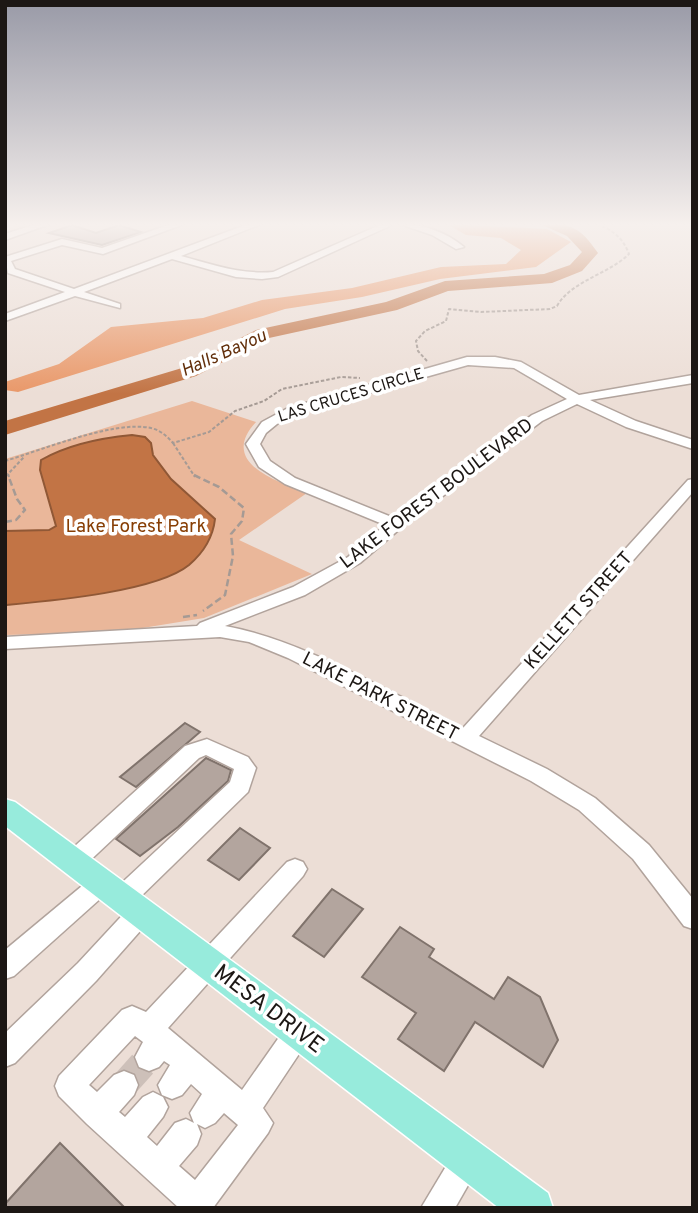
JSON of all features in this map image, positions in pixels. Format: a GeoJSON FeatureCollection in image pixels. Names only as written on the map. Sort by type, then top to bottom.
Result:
{"type":"FeatureCollection","features":[{"type":"Feature","properties":{"kind":"main road","name":"MESA DRIVE"},"geometry":{"type":"LineString","coordinates":[[5,810],[533,1208]]}},
{"type":"Feature","properties":{"kind":"street"},"geometry":{"type":"LineString","coordinates":[[47,281],[117,306]]}},
{"type":"Feature","properties":{"kind":"street"},"geometry":{"type":"LineString","coordinates":[[5,318],[106,281]]}},
{"type":"Feature","properties":{"kind":"street","name":"LAS CRUCES CIRCLE"},"geometry":{"type":"LineString","coordinates":[[396,524],[290,481],[264,464],[253,443],[260,428],[300,408],[467,362],[495,361],[517,366],[577,399]]}},
{"type":"Feature","properties":{"kind":"street","name":"LAKE FOREST BOULEVARD"},"geometry":{"type":"LineString","coordinates":[[186,624],[242,615],[299,591],[354,560],[396,524],[537,418],[577,399],[693,379]]}},
{"type":"Feature","properties":{"kind":"street"},"geometry":{"type":"LineString","coordinates":[[577,399],[631,424],[693,444]]}},
{"type":"Feature","properties":{"kind":"street","name":"KELLETT STREET"},"geometry":{"type":"LineString","coordinates":[[465,739],[693,483]]}},
{"type":"Feature","properties":{"kind":"street","name":"LAKE PARK STREET"},"geometry":{"type":"LineString","coordinates":[[5,643],[69,642],[186,624],[253,637],[295,654],[539,775],[587,804],[641,852],[693,918]]}},
{"type":"Feature","properties":{"kind":"street"},"geometry":{"type":"LineString","coordinates":[[5,967],[121,898],[240,786],[245,768],[241,763],[208,747],[192,752],[73,862]]}},
{"type":"Feature","properties":{"kind":"street"},"geometry":{"type":"LineString","coordinates":[[154,1043],[206,964],[295,869]]}},
{"type":"Feature","properties":{"kind":"street"},"geometry":{"type":"LineString","coordinates":[[5,1053],[87,972],[121,898]]}},
{"type":"Feature","properties":{"kind":"street"},"geometry":{"type":"LineString","coordinates":[[132,1019],[154,1043],[171,1086],[204,1113],[244,1111],[258,1123],[197,1203],[69,1086],[132,1019]]}},
{"type":"Feature","properties":{"kind":"street"},"geometry":{"type":"LineString","coordinates":[[244,1111],[299,1033]]}},
{"type":"Feature","properties":{"kind":"street"},"geometry":{"type":"LineString","coordinates":[[97,1114],[124,1084]]}},
{"type":"Feature","properties":{"kind":"street"},"geometry":{"type":"LineString","coordinates":[[126,1139],[171,1086]]}},
{"type":"Feature","properties":{"kind":"street"},"geometry":{"type":"LineString","coordinates":[[158,1167],[204,1113]]}},
{"type":"Feature","properties":{"kind":"street"},"geometry":{"type":"LineString","coordinates":[[437,1208],[468,1159]]}},
{"type":"Feature","properties":{"kind":"path"},"geometry":{"type":"LineString","coordinates":[[425,365],[427,361],[418,351],[416,341],[425,331],[446,321],[449,309],[480,312],[505,308],[532,312],[548,310],[557,306],[563,295],[590,281]]}},
{"type":"Feature","properties":{"kind":"path"},"geometry":{"type":"LineString","coordinates":[[173,443],[209,432],[235,411],[264,401],[282,389],[341,377],[364,380]]}},
{"type":"Feature","properties":{"kind":"path"},"geometry":{"type":"LineString","coordinates":[[5,461],[119,430],[146,427],[159,430],[173,443],[196,478],[219,487],[244,508],[243,522],[232,534],[236,550],[229,568],[225,595],[186,624]]}},
{"type":"Feature","properties":{"kind":"path"},"geometry":{"type":"LineString","coordinates":[[5,522],[16,520],[25,510],[8,474],[26,455]]}},
{"type":"Feature","properties":{"kind":"green space","name":"Lake Forest Park"},"geometry":{"type":"Polygon","coordinates":[[[192,401],[256,422],[246,436],[244,449],[248,459],[268,476],[307,493],[239,540],[312,574],[204,618],[118,632],[5,635],[5,459],[192,401]]]}},
{"type":"Feature","properties":{"kind":"shaded area"},"geometry":{"type":"Polygon","coordinates":[[[383,281],[433,281],[362,297],[285,309],[18,392],[5,390],[5,382],[59,364],[111,327],[203,318],[262,300],[352,288],[383,281]]]}},
{"type":"Feature","properties":{"kind":"shaded area"},"geometry":{"type":"Polygon","coordinates":[[[132,435],[145,437],[151,443],[153,455],[171,479],[215,519],[210,538],[203,550],[189,565],[153,582],[101,594],[5,605],[5,531],[49,530],[56,526],[40,470],[41,460],[85,443],[132,435]]]}},
{"type":"Feature","properties":{"kind":"building"},"geometry":{"type":"Polygon","coordinates":[[[185,723],[200,732],[136,787],[120,777],[185,723]]]}},
{"type":"Feature","properties":{"kind":"building"},"geometry":{"type":"Polygon","coordinates":[[[206,758],[231,770],[228,781],[178,827],[140,856],[116,839],[206,758]]]}},
{"type":"Feature","properties":{"kind":"building"},"geometry":{"type":"Polygon","coordinates":[[[240,828],[270,848],[239,880],[208,860],[240,828]]]}},
{"type":"Feature","properties":{"kind":"building"},"geometry":{"type":"Polygon","coordinates":[[[332,889],[363,909],[324,957],[293,936],[332,889]]]}},
{"type":"Feature","properties":{"kind":"building"},"geometry":{"type":"Polygon","coordinates":[[[400,927],[434,949],[429,957],[494,999],[508,977],[540,997],[558,1040],[543,1067],[475,1022],[444,1071],[398,1039],[416,1013],[362,977],[400,927]]]}},
{"type":"Feature","properties":{"kind":"building"},"geometry":{"type":"Polygon","coordinates":[[[60,1143],[125,1208],[5,1208],[5,1204],[60,1143]]]}},
{"type":"Feature","properties":{"kind":"waterway","name":"Halls Bayou"},"geometry":{"type":"LineString","coordinates":[[5,428],[189,372],[263,334],[391,306],[445,286],[523,281]]}},
{"type":"Feature","properties":{"kind":"tunnel"},"geometry":{"type":"LineString","coordinates":[[124,1085],[149,1057]]}}]}
